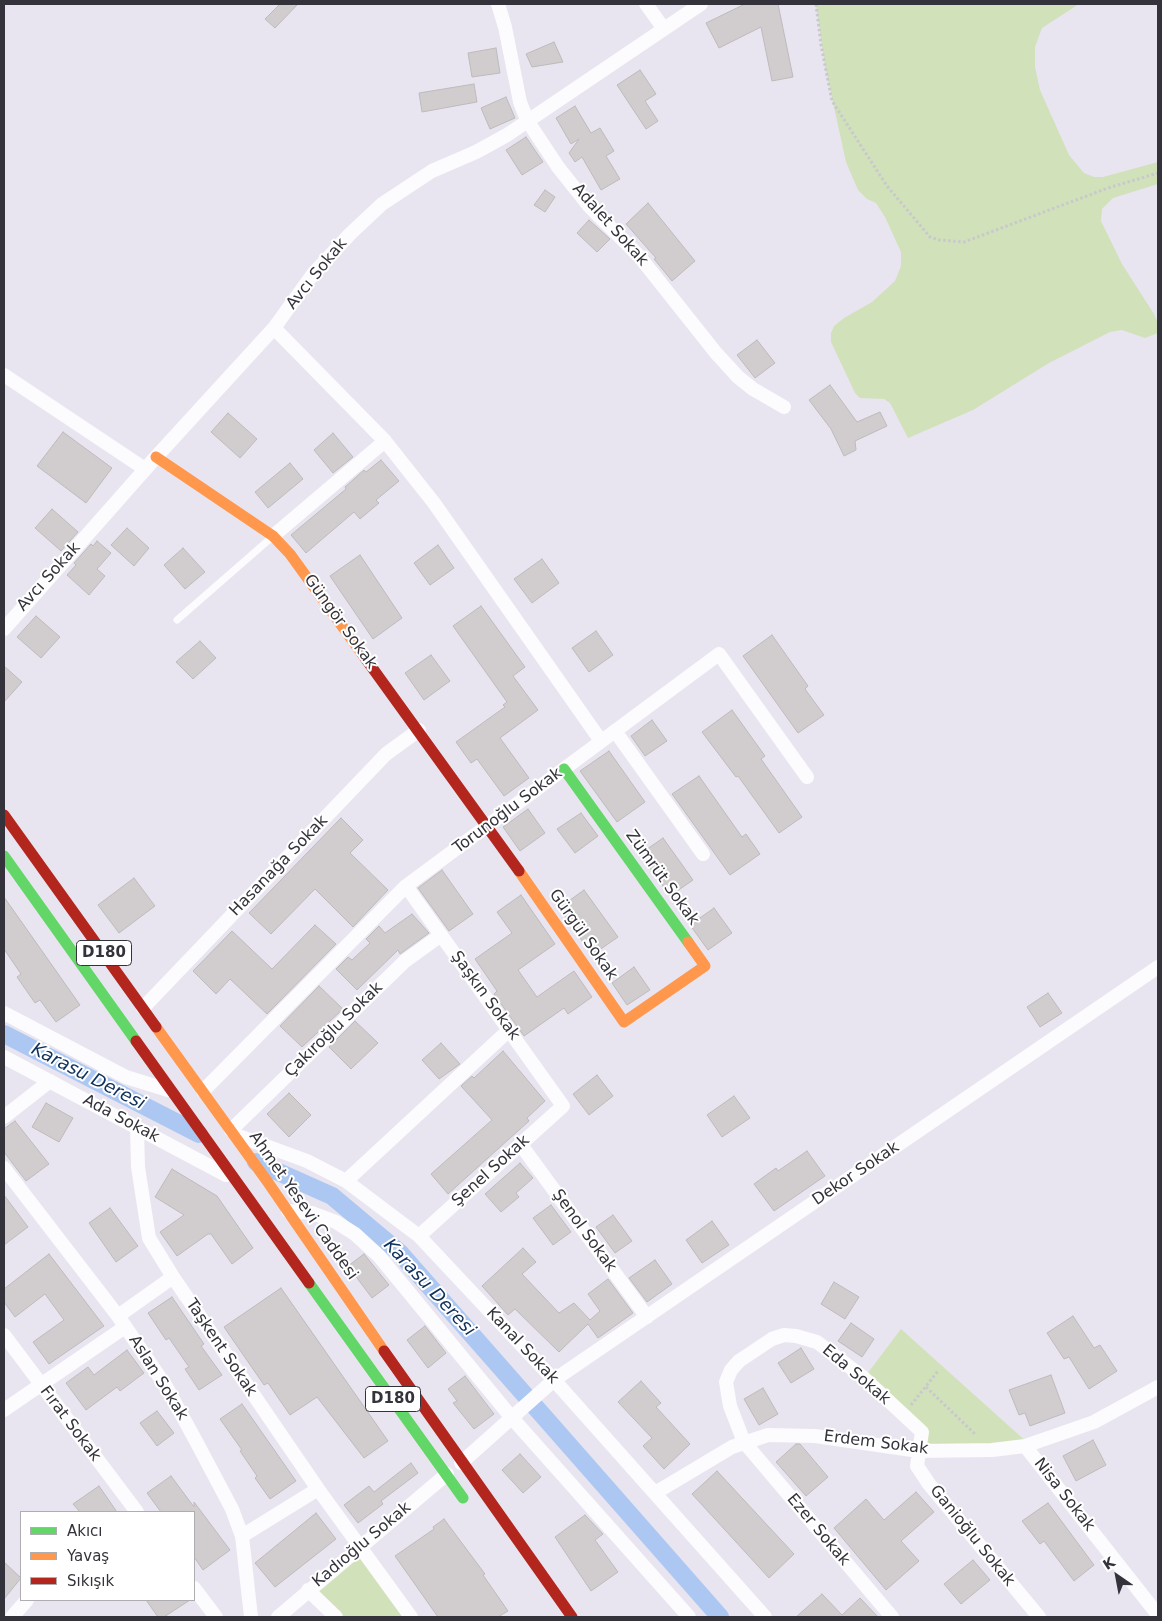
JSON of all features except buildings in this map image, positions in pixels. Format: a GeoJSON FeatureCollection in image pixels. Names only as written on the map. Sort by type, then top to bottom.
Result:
{"type":"FeatureCollection","features":[{"type":"Feature","properties":{"kind":"main road","name":"Güngör Sokak"},"geometry":{"type":"LineString","coordinates":[[156,457],[273,536],[290,554],[488,826]]}},
{"type":"Feature","properties":{"kind":"main road","name":"Zümrüt Sokak"},"geometry":{"type":"LineString","coordinates":[[564,769],[705,966],[665,994]]}},
{"type":"Feature","properties":{"kind":"main road","name":"Ahmet Yesevi Caddesi"},"geometry":{"type":"LineString","coordinates":[[4,815],[204,1092],[461,1462],[572,1617]]}},
{"type":"Feature","properties":{"kind":"main road","name":"Gürgül Sokak"},"geometry":{"type":"LineString","coordinates":[[488,826],[624,1022],[665,994]]}},
{"type":"Feature","properties":{"kind":"main road","name":"D180"},"geometry":{"type":"LineString","coordinates":[[4,856],[469,1506]]}},
{"type":"Feature","properties":{"kind":"street","name":"Adalet Sokak"},"geometry":{"type":"LineString","coordinates":[[498,4],[505,27],[518,93],[527,120],[558,167],[589,206],[639,256],[716,353],[753,389],[784,408]]}},
{"type":"Feature","properties":{"kind":"street"},"geometry":{"type":"LineString","coordinates":[[646,4],[664,29]]}},
{"type":"Feature","properties":{"kind":"street","name":"Avcı Sokak"},"geometry":{"type":"LineString","coordinates":[[4,629],[145,469],[274,328],[313,274],[350,234],[382,204],[432,171],[476,152],[507,135],[701,4]]}},
{"type":"Feature","properties":{"kind":"street"},"geometry":{"type":"LineString","coordinates":[[274,328],[385,441],[434,503],[602,741]]}},
{"type":"Feature","properties":{"kind":"street"},"geometry":{"type":"LineString","coordinates":[[4,375],[145,469]]}},
{"type":"Feature","properties":{"kind":"street"},"geometry":{"type":"LineString","coordinates":[[273,536],[385,441]]}},
{"type":"Feature","properties":{"kind":"street","name":"Torunoğlu Sokak"},"geometry":{"type":"LineString","coordinates":[[204,1092],[406,886],[719,654],[807,777]]}},
{"type":"Feature","properties":{"kind":"street","name":"Hasanağa Sokak"},"geometry":{"type":"LineString","coordinates":[[143,1008],[386,754],[419,730]]}},
{"type":"Feature","properties":{"kind":"street"},"geometry":{"type":"LineString","coordinates":[[615,731],[702,854]]}},
{"type":"Feature","properties":{"kind":"street","name":"Şaşkın Sokak"},"geometry":{"type":"LineString","coordinates":[[406,886],[563,1106]]}},
{"type":"Feature","properties":{"kind":"street","name":"Çakıroğlu Sokak"},"geometry":{"type":"LineString","coordinates":[[232,1132],[405,961],[441,936]]}},
{"type":"Feature","properties":{"kind":"street","name":"Dekor Sokak"},"geometry":{"type":"LineString","coordinates":[[461,1462],[554,1380],[1158,968]]}},
{"type":"Feature","properties":{"kind":"street"},"geometry":{"type":"LineString","coordinates":[[4,1013],[126,1077],[172,1091]]}},
{"type":"Feature","properties":{"kind":"street"},"geometry":{"type":"LineString","coordinates":[[346,1181],[509,1030]]}},
{"type":"Feature","properties":{"kind":"street","name":"Ada Sokak"},"geometry":{"type":"LineString","coordinates":[[4,1057],[237,1181]]}},
{"type":"Feature","properties":{"kind":"street"},"geometry":{"type":"LineString","coordinates":[[4,1117],[50,1081]]}},
{"type":"Feature","properties":{"kind":"street","name":"Şenel Sokak"},"geometry":{"type":"LineString","coordinates":[[420,1236],[563,1106]]}},
{"type":"Feature","properties":{"kind":"street","name":"Taşkent Sokak"},"geometry":{"type":"LineString","coordinates":[[137,1127],[138,1166],[149,1238],[173,1277],[318,1489],[411,1617]]}},
{"type":"Feature","properties":{"kind":"street","name":"Kanal Sokak"},"geometry":{"type":"LineString","coordinates":[[232,1132],[306,1162],[346,1181],[420,1236],[554,1380],[765,1617]]}},
{"type":"Feature","properties":{"kind":"street","name":"Şenol Sokak"},"geometry":{"type":"LineString","coordinates":[[521,1144],[647,1316]]}},
{"type":"Feature","properties":{"kind":"street","name":"Aslan Sokak"},"geometry":{"type":"LineString","coordinates":[[4,1168],[122,1322],[167,1388],[232,1509],[242,1536],[251,1617]]}},
{"type":"Feature","properties":{"kind":"street"},"geometry":{"type":"LineString","coordinates":[[288,1211],[325,1217],[346,1228],[367,1244],[394,1274],[512,1418],[689,1617]]}},
{"type":"Feature","properties":{"kind":"street"},"geometry":{"type":"LineString","coordinates":[[4,1410],[42,1386],[122,1322],[173,1277]]}},
{"type":"Feature","properties":{"kind":"street","name":"Fırat Sokak"},"geometry":{"type":"LineString","coordinates":[[4,1335],[136,1511]]}},
{"type":"Feature","properties":{"kind":"street","name":"Eda Sokak"},"geometry":{"type":"LineString","coordinates":[[744,1442],[730,1406],[726,1382],[731,1370],[739,1361],[772,1339],[784,1335],[806,1338],[831,1351],[864,1378],[922,1432],[919,1451]]}},
{"type":"Feature","properties":{"kind":"street","name":"Erdem Sokak"},"geometry":{"type":"LineString","coordinates":[[655,1493],[714,1457],[744,1442],[768,1435],[815,1436],[919,1451],[988,1450],[1025,1446],[1094,1422],[1158,1387]]}},
{"type":"Feature","properties":{"kind":"street","name":"Ezer Sokak"},"geometry":{"type":"LineString","coordinates":[[744,1442],[892,1617]]}},
{"type":"Feature","properties":{"kind":"street","name":"Nisa Sokak"},"geometry":{"type":"LineString","coordinates":[[1025,1446],[1158,1615]]}},
{"type":"Feature","properties":{"kind":"street","name":"Ganioğlu Sokak"},"geometry":{"type":"LineString","coordinates":[[919,1451],[917,1466],[929,1484],[1039,1617]]}},
{"type":"Feature","properties":{"kind":"street","name":"Kadıoğlu Sokak"},"geometry":{"type":"LineString","coordinates":[[278,1617],[447,1474]]}},
{"type":"Feature","properties":{"kind":"street"},"geometry":{"type":"LineString","coordinates":[[242,1536],[318,1489]]}},
{"type":"Feature","properties":{"kind":"street"},"geometry":{"type":"LineString","coordinates":[[195,1589],[216,1617]]}},
{"type":"Feature","properties":{"kind":"street"},"geometry":{"type":"LineString","coordinates":[[308,1590],[336,1617]]}},
{"type":"Feature","properties":{"kind":"street"},"geometry":{"type":"LineString","coordinates":[[12,1617],[26,1601]]}},
{"type":"Feature","properties":{"kind":"lane"},"geometry":{"type":"LineString","coordinates":[[177,620],[273,536]]}},
{"type":"Feature","properties":{"kind":"path"},"geometry":{"type":"LineString","coordinates":[[816,4],[821,45],[832,101],[887,186],[930,237],[939,240],[964,242],[1108,188],[1158,173]]}},
{"type":"Feature","properties":{"kind":"path"},"geometry":{"type":"LineString","coordinates":[[903,1415],[938,1371]]}},
{"type":"Feature","properties":{"kind":"path"},"geometry":{"type":"LineString","coordinates":[[926,1387],[979,1438],[988,1450]]}},
{"type":"Feature","properties":{"kind":"green space"},"geometry":{"type":"Polygon","coordinates":[[[816,4],[1079,4],[1042,28],[1035,47],[1035,67],[1040,90],[1069,155],[1084,173],[1094,177],[1103,177],[1158,162],[1158,184],[1113,198],[1102,209],[1101,221],[1122,264],[1154,314],[1158,323],[1158,333],[1145,338],[1122,330],[1110,332],[1049,363],[973,410],[908,438],[890,403],[884,399],[860,398],[855,393],[831,342],[831,333],[834,326],[872,302],[895,281],[901,266],[901,252],[885,217],[876,203],[867,199],[858,190],[846,162],[825,66],[816,4]]]}},
{"type":"Feature","properties":{"kind":"green space"},"geometry":{"type":"Polygon","coordinates":[[[901,1329],[1029,1444],[919,1451],[922,1432],[864,1378],[901,1329]]]}},
{"type":"Feature","properties":{"kind":"green space"},"geometry":{"type":"Polygon","coordinates":[[[360,1547],[411,1617],[336,1617],[308,1590],[360,1547]]]}},
{"type":"Feature","properties":{"kind":"waterway","name":"Karasu Deresi"},"geometry":{"type":"LineString","coordinates":[[4,1034],[199,1134]]}},
{"type":"Feature","properties":{"kind":"waterway","name":"Karasu Deresi"},"geometry":{"type":"LineString","coordinates":[[256,1162],[332,1196],[400,1253],[720,1617]]}},
{"type":"Feature","properties":{"kind":"traffic: fast"},"geometry":{"type":"LineString","coordinates":[[564,769],[688,942]]}},
{"type":"Feature","properties":{"kind":"traffic: fast"},"geometry":{"type":"LineString","coordinates":[[4,856],[136,1041]]}},
{"type":"Feature","properties":{"kind":"traffic: fast"},"geometry":{"type":"LineString","coordinates":[[309,1283],[463,1498]]}},
{"type":"Feature","properties":{"kind":"traffic: slow"},"geometry":{"type":"LineString","coordinates":[[156,457],[273,536],[290,554],[363,655]]}},
{"type":"Feature","properties":{"kind":"traffic: slow"},"geometry":{"type":"LineString","coordinates":[[519,871],[624,1022],[705,966],[688,942]]}},
{"type":"Feature","properties":{"kind":"traffic: slow"},"geometry":{"type":"LineString","coordinates":[[156,1027],[267,1181],[384,1351]]}},
{"type":"Feature","properties":{"kind":"traffic: jam"},"geometry":{"type":"LineString","coordinates":[[363,655],[519,871]]}},
{"type":"Feature","properties":{"kind":"traffic: jam"},"geometry":{"type":"LineString","coordinates":[[4,815],[156,1027]]}},
{"type":"Feature","properties":{"kind":"traffic: jam"},"geometry":{"type":"LineString","coordinates":[[136,1041],[309,1283]]}},
{"type":"Feature","properties":{"kind":"traffic: jam"},"geometry":{"type":"LineString","coordinates":[[384,1351],[572,1617]]}}]}
